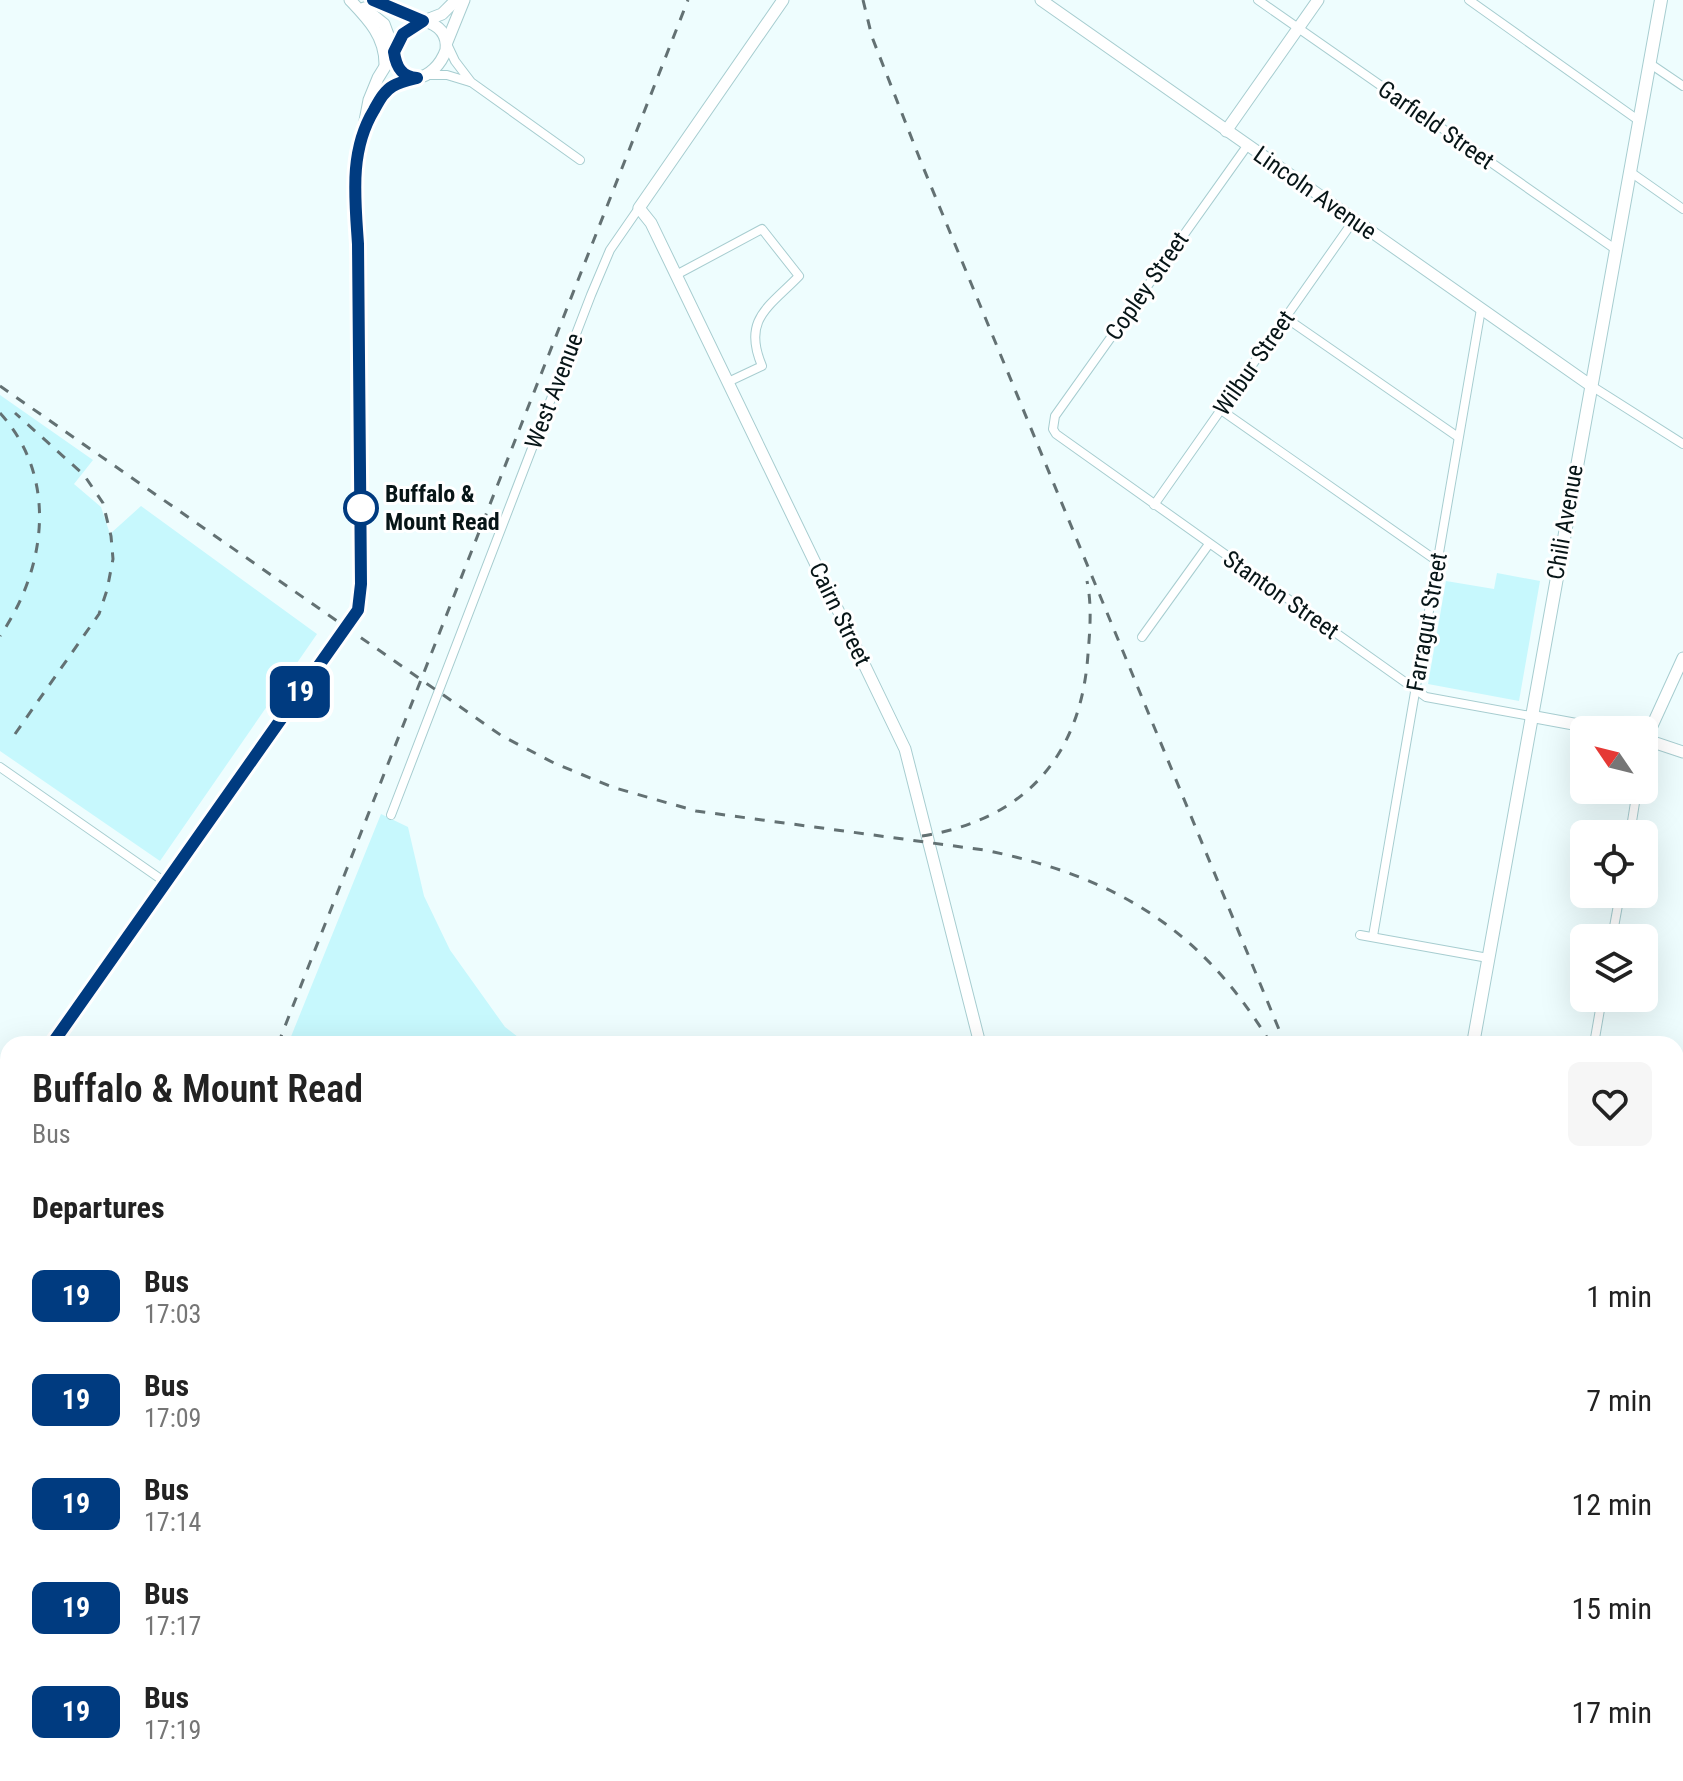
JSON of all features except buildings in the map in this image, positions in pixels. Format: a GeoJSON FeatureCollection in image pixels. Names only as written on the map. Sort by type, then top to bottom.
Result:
{"type":"FeatureCollection","features":[{"type":"Feature","properties":{"kind":"main road","name":"Chili Avenue"},"geometry":{"type":"LineString","coordinates":[[1474,1036],[1661,0]]}},
{"type":"Feature","properties":{"kind":"street"},"geometry":{"type":"LineString","coordinates":[[350,0],[380,20],[391,36],[399,69],[406,75],[447,75],[471,82]]}},
{"type":"Feature","properties":{"kind":"street"},"geometry":{"type":"LineString","coordinates":[[350,0],[377,30],[384,49],[385,64]]}},
{"type":"Feature","properties":{"kind":"street"},"geometry":{"type":"LineString","coordinates":[[373,0],[440,28],[455,61],[471,82],[580,160]]}},
{"type":"Feature","properties":{"kind":"street"},"geometry":{"type":"LineString","coordinates":[[57,1036],[353,618],[360,602],[355,183],[358,150],[369,100],[403,34],[442,14],[456,0]]}},
{"type":"Feature","properties":{"kind":"street"},"geometry":{"type":"LineString","coordinates":[[363,128],[385,93],[395,85],[422,77],[442,62],[464,0]]}},
{"type":"Feature","properties":{"kind":"street","name":"West Avenue"},"geometry":{"type":"LineString","coordinates":[[391,815],[614,244],[783,0]]}},
{"type":"Feature","properties":{"kind":"street","name":"Lincoln Avenue"},"geometry":{"type":"LineString","coordinates":[[1041,0],[1590,385]]}},
{"type":"Feature","properties":{"kind":"street","name":"Garfield Street"},"geometry":{"type":"LineString","coordinates":[[1258,0],[1615,249]]}},
{"type":"Feature","properties":{"kind":"street"},"geometry":{"type":"LineString","coordinates":[[1226,131],[1318,0]]}},
{"type":"Feature","properties":{"kind":"street"},"geometry":{"type":"LineString","coordinates":[[1469,0],[1638,120]]}},
{"type":"Feature","properties":{"kind":"street"},"geometry":{"type":"LineString","coordinates":[[1649,63],[1683,86]]}},
{"type":"Feature","properties":{"kind":"street","name":"Copley Street"},"geometry":{"type":"LineString","coordinates":[[1053,429],[1055,416],[1247,146]]}},
{"type":"Feature","properties":{"kind":"street"},"geometry":{"type":"LineString","coordinates":[[1629,171],[1683,209]]}},
{"type":"Feature","properties":{"kind":"street","name":"Cairn Street"},"geometry":{"type":"LineString","coordinates":[[639,208],[651,223],[905,749],[978,1036]]}},
{"type":"Feature","properties":{"kind":"street","name":"Wilbur Street"},"geometry":{"type":"LineString","coordinates":[[1154,505],[1354,220]]}},
{"type":"Feature","properties":{"kind":"street"},"geometry":{"type":"LineString","coordinates":[[676,275],[762,229],[799,276],[755,327],[753,342],[762,366],[728,382]]}},
{"type":"Feature","properties":{"kind":"street","name":"Farragut Street"},"geometry":{"type":"LineString","coordinates":[[1373,936],[1481,309]]}},
{"type":"Feature","properties":{"kind":"street"},"geometry":{"type":"LineString","coordinates":[[1286,318],[1458,437]]}},
{"type":"Feature","properties":{"kind":"street"},"geometry":{"type":"LineString","coordinates":[[1590,385],[1682,442]]}},
{"type":"Feature","properties":{"kind":"street"},"geometry":{"type":"LineString","coordinates":[[1221,410],[1437,561]]}},
{"type":"Feature","properties":{"kind":"street","name":"Stanton Street"},"geometry":{"type":"LineString","coordinates":[[1053,429],[1154,505],[1415,689],[1433,699],[1530,716]]}},
{"type":"Feature","properties":{"kind":"street"},"geometry":{"type":"LineString","coordinates":[[1142,637],[1209,544]]}},
{"type":"Feature","properties":{"kind":"street"},"geometry":{"type":"LineString","coordinates":[[1657,716],[1683,658]]}},
{"type":"Feature","properties":{"kind":"street"},"geometry":{"type":"LineString","coordinates":[[1530,716],[1570,723]]}},
{"type":"Feature","properties":{"kind":"street"},"geometry":{"type":"LineString","coordinates":[[1658,746],[1683,752]]}},
{"type":"Feature","properties":{"kind":"street"},"geometry":{"type":"LineString","coordinates":[[0,767],[165,882]]}},
{"type":"Feature","properties":{"kind":"street"},"geometry":{"type":"LineString","coordinates":[[1360,935],[1488,958]]}},
{"type":"Feature","properties":{"kind":"street"},"geometry":{"type":"LineString","coordinates":[[1595,1036],[1600,1012]]}},
{"type":"Feature","properties":{"kind":"shaded area"},"geometry":{"type":"Polygon","coordinates":[[[0,395],[93,460],[74,484],[101,507],[110,534],[141,506],[317,634],[160,861],[0,751],[0,395]]]}},
{"type":"Feature","properties":{"kind":"shaded area"},"geometry":{"type":"Polygon","coordinates":[[[1497,573],[1540,581],[1519,701],[1428,684],[1446,581],[1494,589],[1497,573]]]}},
{"type":"Feature","properties":{"kind":"shaded area"},"geometry":{"type":"Polygon","coordinates":[[[381,814],[408,827],[424,896],[450,950],[505,1027],[517,1036],[291,1036],[381,814]]]}},
{"type":"Feature","properties":{"kind":"railway"},"geometry":{"type":"LineString","coordinates":[[281,1036],[688,0]]}},
{"type":"Feature","properties":{"kind":"railway"},"geometry":{"type":"LineString","coordinates":[[863,0],[872,37],[921,162],[1282,1036]]}},
{"type":"Feature","properties":{"kind":"railway"},"geometry":{"type":"LineString","coordinates":[[0,386],[502,736],[554,763],[612,787],[696,811],[984,850],[1074,875],[1114,892],[1184,939],[1215,969],[1266,1036]]}},
{"type":"Feature","properties":{"kind":"railway"},"geometry":{"type":"LineString","coordinates":[[0,413],[19,438],[31,466],[38,494],[39,524],[36,553],[28,582],[0,636]]}},
{"type":"Feature","properties":{"kind":"railway"},"geometry":{"type":"LineString","coordinates":[[15,413],[84,475],[103,503],[113,559],[99,614],[15,734]]}},
{"type":"Feature","properties":{"kind":"railway"},"geometry":{"type":"LineString","coordinates":[[922,836],[958,828],[1018,799],[1041,778],[1059,753],[1073,724],[1083,691],[1090,627],[1087,581]]}},
{"type":"Feature","properties":{"kind":"bus line","name":"19"},"geometry":{"type":"LineString","coordinates":[[58,1036],[358,610],[361,584],[357,158],[363,128],[385,93],[395,85],[417,78],[399,69],[394,52],[403,34],[423,21],[373,0]]}},
{"type":"Feature","properties":{"kind":"place","name":"Buffalo & Mount Read"},"geometry":{"type":"Point","coordinates":[361,508]}}]}
